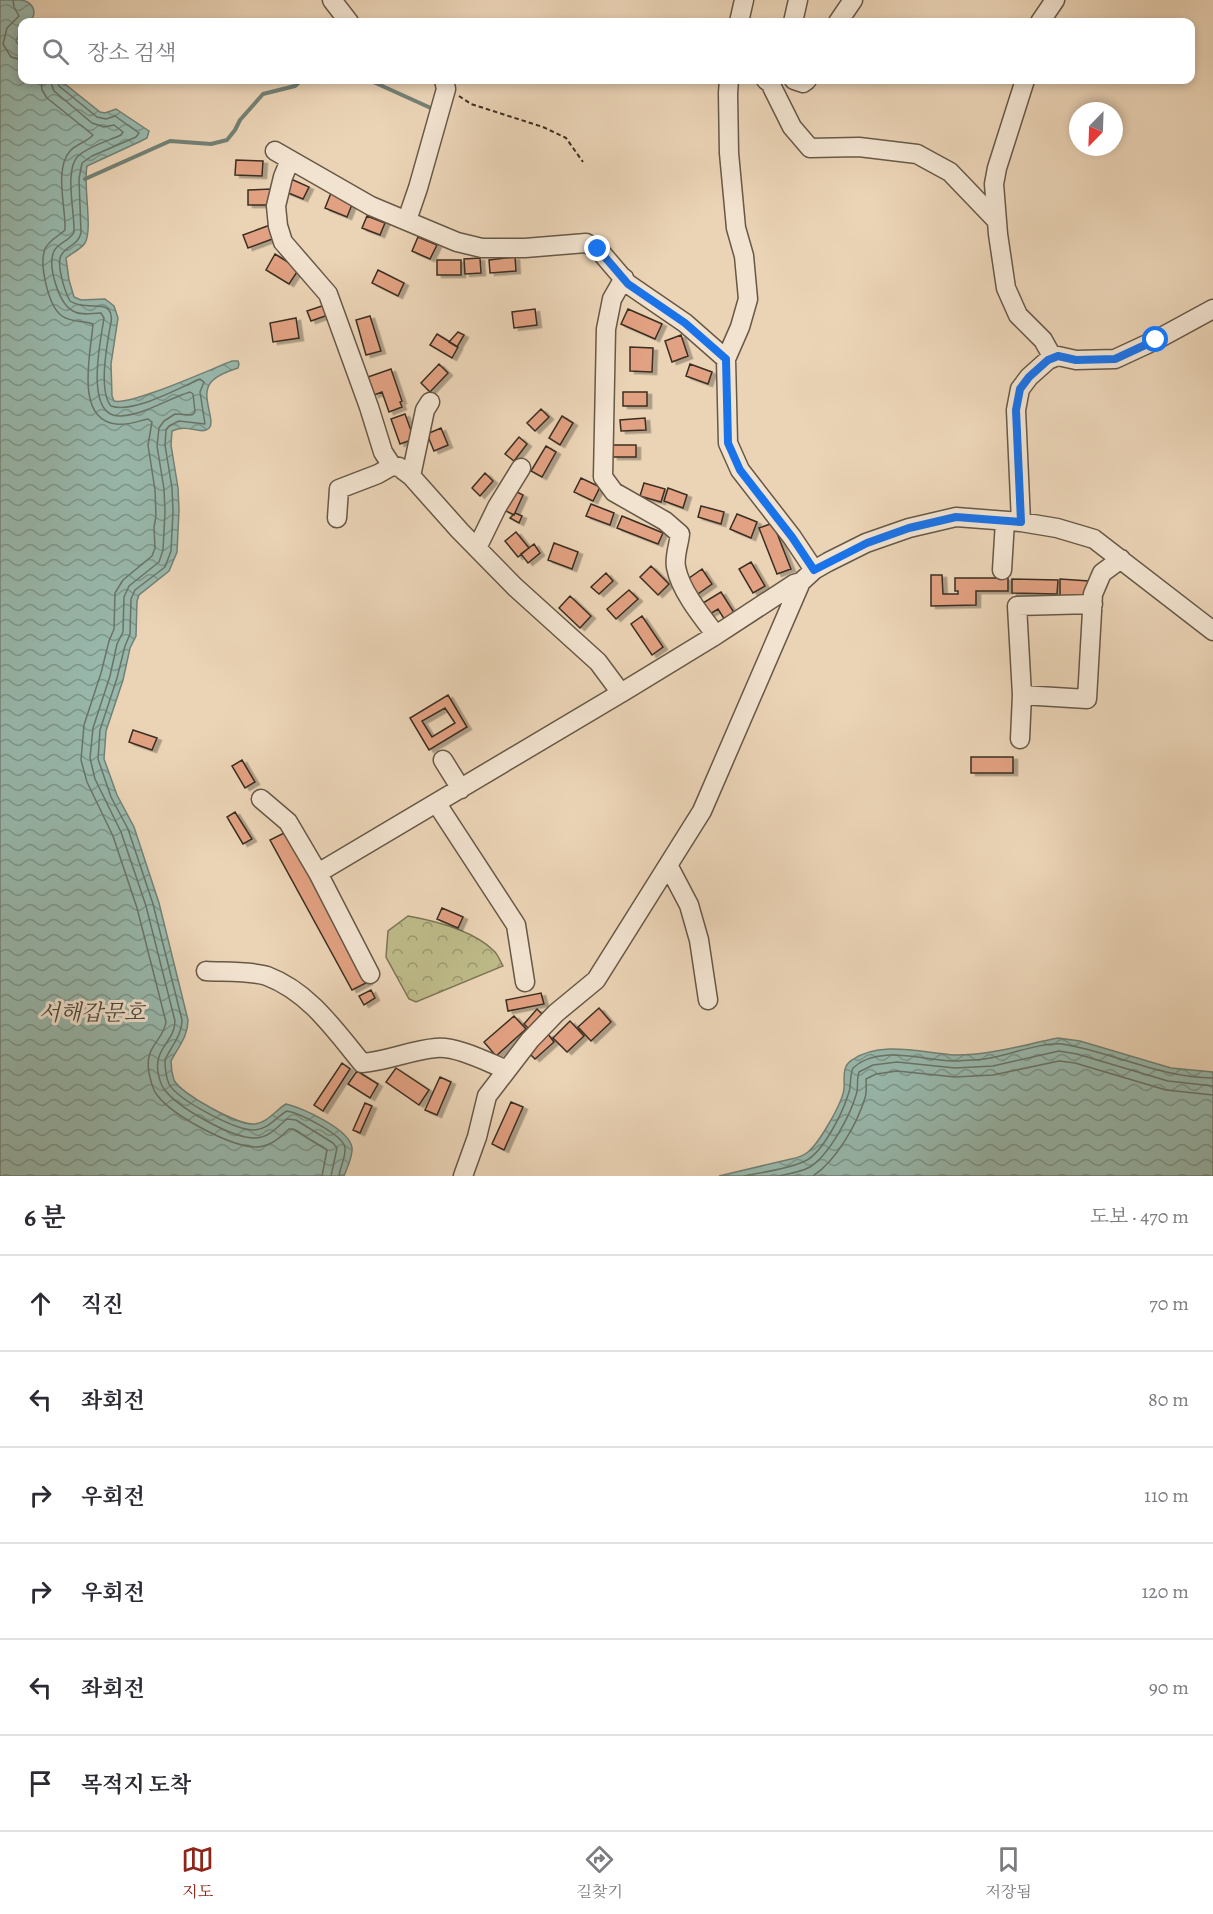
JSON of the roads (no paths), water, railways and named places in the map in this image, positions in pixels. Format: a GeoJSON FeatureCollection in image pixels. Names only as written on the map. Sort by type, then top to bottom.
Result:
{"type":"FeatureCollection","features":[{"type":"Feature","properties":{"kind":"street"},"geometry":{"type":"LineString","coordinates":[[332,0],[346,18]]}},
{"type":"Feature","properties":{"kind":"street"},"geometry":{"type":"LineString","coordinates":[[740,18],[744,0]]}},
{"type":"Feature","properties":{"kind":"street"},"geometry":{"type":"LineString","coordinates":[[794,18],[798,0]]}},
{"type":"Feature","properties":{"kind":"street"},"geometry":{"type":"LineString","coordinates":[[841,18],[853,0]]}},
{"type":"Feature","properties":{"kind":"street"},"geometry":{"type":"LineString","coordinates":[[1043,18],[1055,0]]}},
{"type":"Feature","properties":{"kind":"street"},"geometry":{"type":"LineString","coordinates":[[407,220],[418,188],[445,84]]}},
{"type":"Feature","properties":{"kind":"street"},"geometry":{"type":"LineString","coordinates":[[463,1176],[477,1137],[487,1096],[507,1070],[510,1062],[530,1040],[556,1013],[596,980],[711,793],[807,576],[792,537],[740,470],[728,443],[726,359],[741,327],[748,299],[744,256],[736,228],[729,153],[728,93],[730,84]]}},
{"type":"Feature","properties":{"kind":"street"},"geometry":{"type":"LineString","coordinates":[[770,84],[792,127],[810,148],[859,147],[917,154],[950,172],[998,221]]}},
{"type":"Feature","properties":{"kind":"street"},"geometry":{"type":"LineString","coordinates":[[1023,84],[994,184],[998,221],[1006,288],[1018,315],[1043,340],[1053,358]]}},
{"type":"Feature","properties":{"kind":"street"},"geometry":{"type":"LineString","coordinates":[[392,466],[382,452],[369,407],[328,294],[283,242],[276,206],[283,177],[283,156],[371,206],[457,242],[482,248],[525,248],[585,243],[598,249],[628,284],[685,323],[726,359]]}},
{"type":"Feature","properties":{"kind":"street"},"geometry":{"type":"LineString","coordinates":[[624,278],[612,299],[606,329],[603,477],[614,492],[665,520],[680,534],[676,566],[685,590],[699,614],[716,635]]}},
{"type":"Feature","properties":{"kind":"street"},"geometry":{"type":"LineString","coordinates":[[1002,570],[1013,522],[1016,410],[1020,389],[1029,377],[1058,356],[1076,360],[1115,359],[1213,309]]}},
{"type":"Feature","properties":{"kind":"street"},"geometry":{"type":"LineString","coordinates":[[411,476],[425,410],[430,402]]}},
{"type":"Feature","properties":{"kind":"street"},"geometry":{"type":"LineString","coordinates":[[336,518],[339,489],[392,466],[399,467],[411,476],[515,587],[598,662],[621,693]]}},
{"type":"Feature","properties":{"kind":"street"},"geometry":{"type":"LineString","coordinates":[[477,548],[497,507],[521,468]]}},
{"type":"Feature","properties":{"kind":"street"},"geometry":{"type":"LineString","coordinates":[[318,873],[621,693],[807,576],[867,543],[909,528],[956,517],[1057,528],[1094,539],[1213,631]]}},
{"type":"Feature","properties":{"kind":"street"},"geometry":{"type":"LineString","coordinates":[[1022,695],[1087,699],[1093,594],[1102,573],[1120,559]]}},
{"type":"Feature","properties":{"kind":"street"},"geometry":{"type":"LineString","coordinates":[[1020,739],[1022,695],[1017,606],[1093,604]]}},
{"type":"Feature","properties":{"kind":"street"},"geometry":{"type":"LineString","coordinates":[[443,760],[461,789]]}},
{"type":"Feature","properties":{"kind":"street"},"geometry":{"type":"LineString","coordinates":[[261,799],[288,822],[318,873],[370,974]]}},
{"type":"Feature","properties":{"kind":"street"},"geometry":{"type":"LineString","coordinates":[[437,804],[516,925],[525,982]]}},
{"type":"Feature","properties":{"kind":"street"},"geometry":{"type":"LineString","coordinates":[[668,865],[689,905],[699,940],[708,1000]]}},
{"type":"Feature","properties":{"kind":"street"},"geometry":{"type":"LineString","coordinates":[[206,971],[265,975],[293,990],[317,1008],[362,1062],[379,1062],[438,1047],[469,1054],[507,1070]]}},
{"type":"Feature","properties":{"kind":"water","name":"서해갑문호"},"geometry":{"type":"Polygon","coordinates":[[[0,0],[21,0],[29,3],[34,12],[32,18],[18,18],[16,41],[18,44],[18,84],[65,84],[100,112],[105,113],[116,109],[149,131],[147,138],[87,166],[87,236],[85,243],[66,258],[74,297],[81,300],[105,299],[114,306],[118,318],[111,364],[114,401],[123,401],[153,393],[232,361],[238,361],[239,364],[238,368],[224,373],[212,381],[208,387],[207,400],[211,421],[208,429],[201,431],[183,428],[172,431],[171,445],[179,510],[177,552],[169,571],[139,595],[136,636],[130,648],[123,680],[106,731],[104,759],[117,795],[134,827],[159,903],[188,1020],[184,1037],[171,1061],[173,1078],[179,1086],[198,1101],[224,1115],[247,1123],[255,1124],[264,1121],[286,1104],[303,1110],[324,1120],[343,1134],[349,1141],[352,1151],[344,1176],[0,1176],[0,0]]]}},
{"type":"Feature","properties":{"kind":"water"},"geometry":{"type":"Polygon","coordinates":[[[1058,1038],[1080,1041],[1171,1068],[1213,1072],[1213,1176],[719,1176],[795,1158],[808,1152],[824,1132],[839,1104],[844,1089],[846,1066],[863,1054],[889,1049],[955,1055],[987,1053],[1058,1038]]]}},
{"type":"Feature","properties":{"kind":"waterway"},"geometry":{"type":"LineString","coordinates":[[85,179],[170,141],[211,144],[227,140],[240,120],[263,94],[297,84]]}},
{"type":"Feature","properties":{"kind":"waterway"},"geometry":{"type":"LineString","coordinates":[[378,84],[433,109]]}}]}
